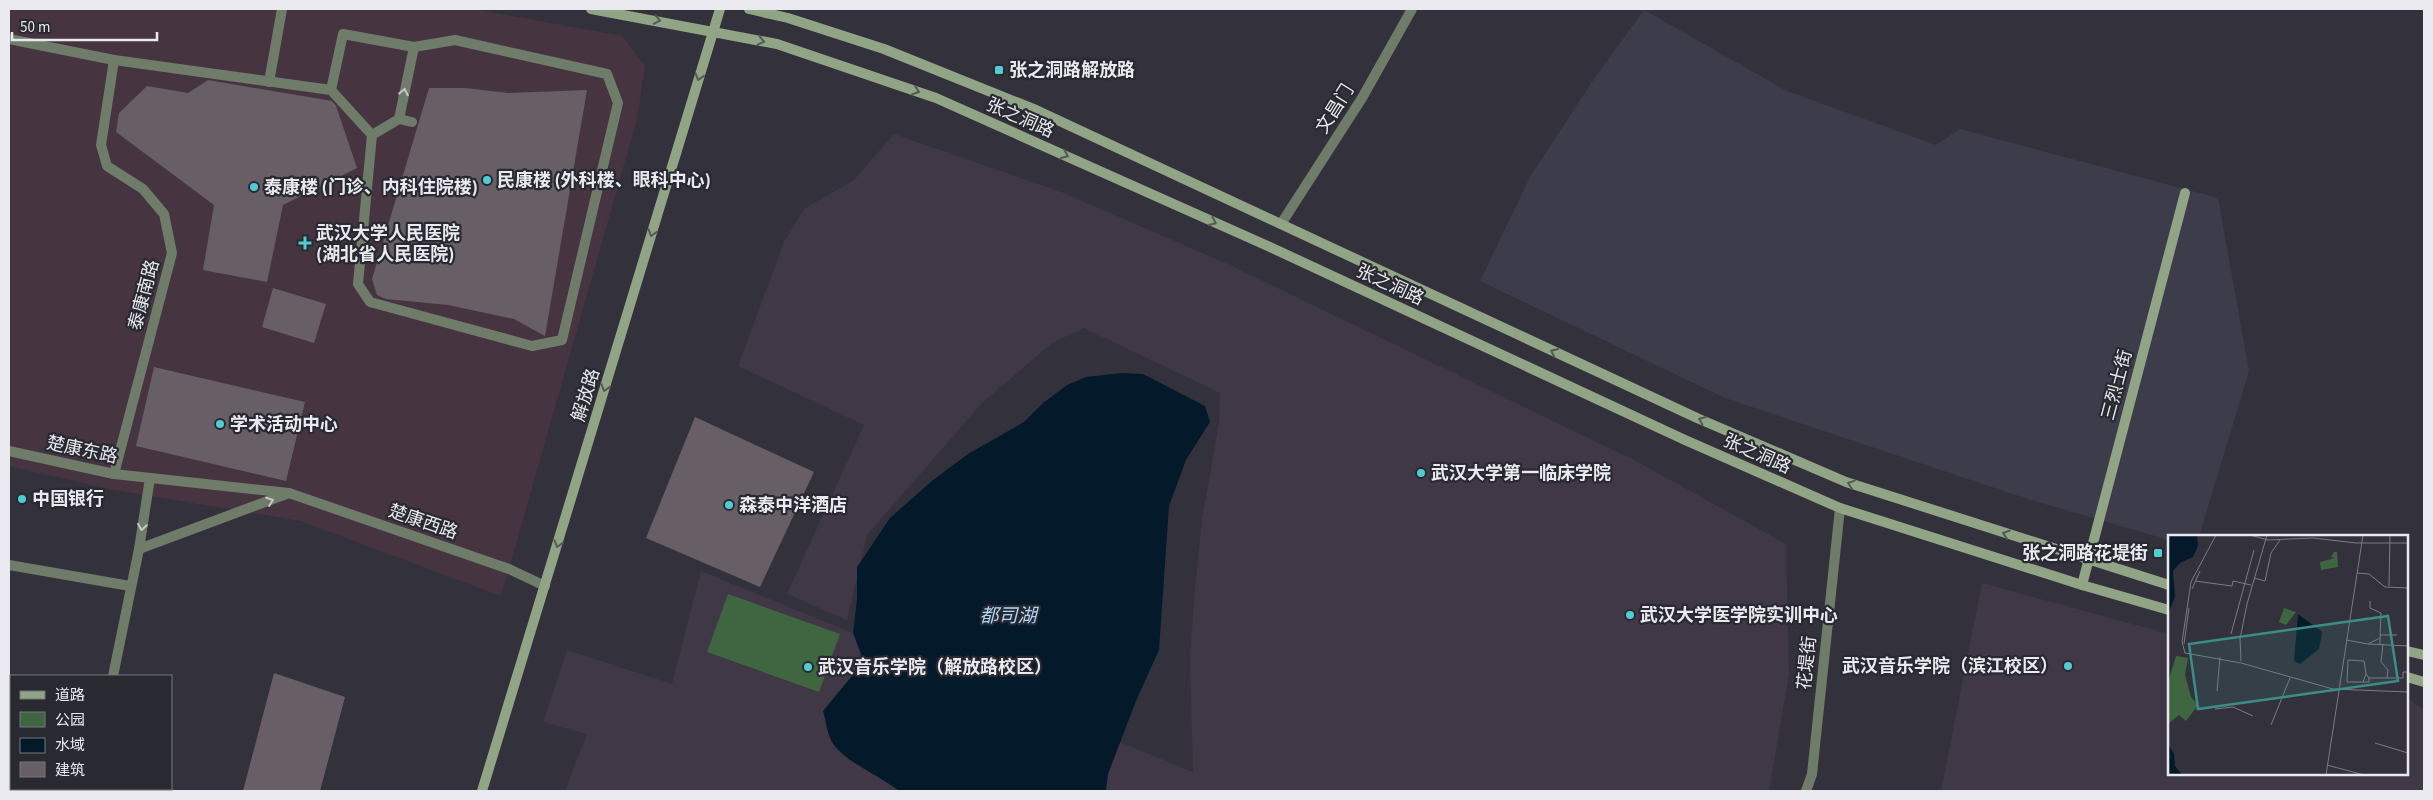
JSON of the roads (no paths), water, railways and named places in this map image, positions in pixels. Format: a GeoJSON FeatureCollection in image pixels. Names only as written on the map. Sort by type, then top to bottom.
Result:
{"type":"FeatureCollection","features":[{"type":"Feature","properties":{"kind":"main road","name":"张之洞路"},"geometry":{"type":"LineString","coordinates":[[591,9],[777,44],[936,98],[1279,251],[1685,440],[1840,508],[2082,585],[2168,610]]}},
{"type":"Feature","properties":{"kind":"main road","name":"解放路"},"geometry":{"type":"LineString","coordinates":[[482,791],[720,9]]}},
{"type":"Feature","properties":{"kind":"main road","name":"张之洞路"},"geometry":{"type":"LineString","coordinates":[[749,9],[788,18],[884,49],[1027,106],[1697,418],[1846,482],[2088,561],[2168,585]]}},
{"type":"Feature","properties":{"kind":"main road","name":"三烈士街"},"geometry":{"type":"LineString","coordinates":[[2082,585],[2185,193]]}},
{"type":"Feature","properties":{"kind":"main road"},"geometry":{"type":"LineString","coordinates":[[2408,651],[2424,655]]}},
{"type":"Feature","properties":{"kind":"main road"},"geometry":{"type":"LineString","coordinates":[[2408,677],[2424,682]]}},
{"type":"Feature","properties":{"kind":"street"},"geometry":{"type":"LineString","coordinates":[[269,82],[282,9]]}},
{"type":"Feature","properties":{"kind":"street","name":"文昌门"},"geometry":{"type":"LineString","coordinates":[[1281,224],[1362,98],[1412,9]]}},
{"type":"Feature","properties":{"kind":"street"},"geometry":{"type":"LineString","coordinates":[[9,39],[114,60],[330,90],[372,135],[358,284],[370,302],[532,346],[562,340],[618,103],[607,74],[455,40],[414,46],[343,34],[330,90]]}},
{"type":"Feature","properties":{"kind":"street"},"geometry":{"type":"LineString","coordinates":[[399,119],[414,46]]}},
{"type":"Feature","properties":{"kind":"street","name":"泰康南路"},"geometry":{"type":"LineString","coordinates":[[114,60],[101,145],[107,166],[143,189],[164,214],[172,253],[114,474]]}},
{"type":"Feature","properties":{"kind":"street"},"geometry":{"type":"LineString","coordinates":[[372,135],[399,119],[412,122]]}},
{"type":"Feature","properties":{"kind":"street","name":"楚康东路"},"geometry":{"type":"LineString","coordinates":[[9,451],[114,474],[289,494]]}},
{"type":"Feature","properties":{"kind":"street"},"geometry":{"type":"LineString","coordinates":[[113,675],[139,549],[150,478]]}},
{"type":"Feature","properties":{"kind":"street"},"geometry":{"type":"LineString","coordinates":[[139,549],[289,494]]}},
{"type":"Feature","properties":{"kind":"street","name":"楚康西路"},"geometry":{"type":"LineString","coordinates":[[289,494],[509,569],[545,586]]}},
{"type":"Feature","properties":{"kind":"street","name":"花堤街"},"geometry":{"type":"LineString","coordinates":[[1806,791],[1812,774],[1840,508]]}},
{"type":"Feature","properties":{"kind":"street"},"geometry":{"type":"LineString","coordinates":[[9,565],[130,586]]}},
{"type":"Feature","properties":{"kind":"water","name":"都司湖"},"geometry":{"type":"Polygon","coordinates":[[[1122,373],[1143,374],[1205,406],[1210,422],[1186,460],[1169,506],[1159,650],[1136,701],[1108,774],[1106,791],[899,791],[845,756],[838,749],[830,738],[823,711],[856,671],[861,654],[853,633],[857,599],[857,567],[890,518],[933,480],[968,454],[1024,422],[1043,403],[1067,385],[1086,377],[1122,373]]]}},
{"type":"Feature","properties":{"kind":"place","name":"张之洞路解放路"},"geometry":{"type":"Point","coordinates":[999,70]}},
{"type":"Feature","properties":{"kind":"place","name":"民康楼 (外科楼、眼科中心)"},"geometry":{"type":"Point","coordinates":[487,180]}},
{"type":"Feature","properties":{"kind":"place","name":"泰康楼 (门诊、内科住院楼)"},"geometry":{"type":"Point","coordinates":[254,187]}},
{"type":"Feature","properties":{"kind":"place","name":"武汉大学人民医院 (湖北省人民医院)"},"geometry":{"type":"Point","coordinates":[305,243]}},
{"type":"Feature","properties":{"kind":"place","name":"学术活动中心"},"geometry":{"type":"Point","coordinates":[220,424]}},
{"type":"Feature","properties":{"kind":"place","name":"武汉大学第一临床学院"},"geometry":{"type":"Point","coordinates":[1421,473]}},
{"type":"Feature","properties":{"kind":"place","name":"中国银行"},"geometry":{"type":"Point","coordinates":[22,499]}},
{"type":"Feature","properties":{"kind":"place","name":"森泰中洋酒店"},"geometry":{"type":"Point","coordinates":[729,505]}},
{"type":"Feature","properties":{"kind":"place","name":"张之洞路花堤街"},"geometry":{"type":"Point","coordinates":[2158,553]}},
{"type":"Feature","properties":{"kind":"place","name":"武汉大学医学院实训中心"},"geometry":{"type":"Point","coordinates":[1630,615]}},
{"type":"Feature","properties":{"kind":"place","name":"武汉音乐学院（滨江校区）"},"geometry":{"type":"Point","coordinates":[2068,666]}},
{"type":"Feature","properties":{"kind":"place","name":"武汉音乐学院（解放路校区）"},"geometry":{"type":"Point","coordinates":[808,667]}}]}
